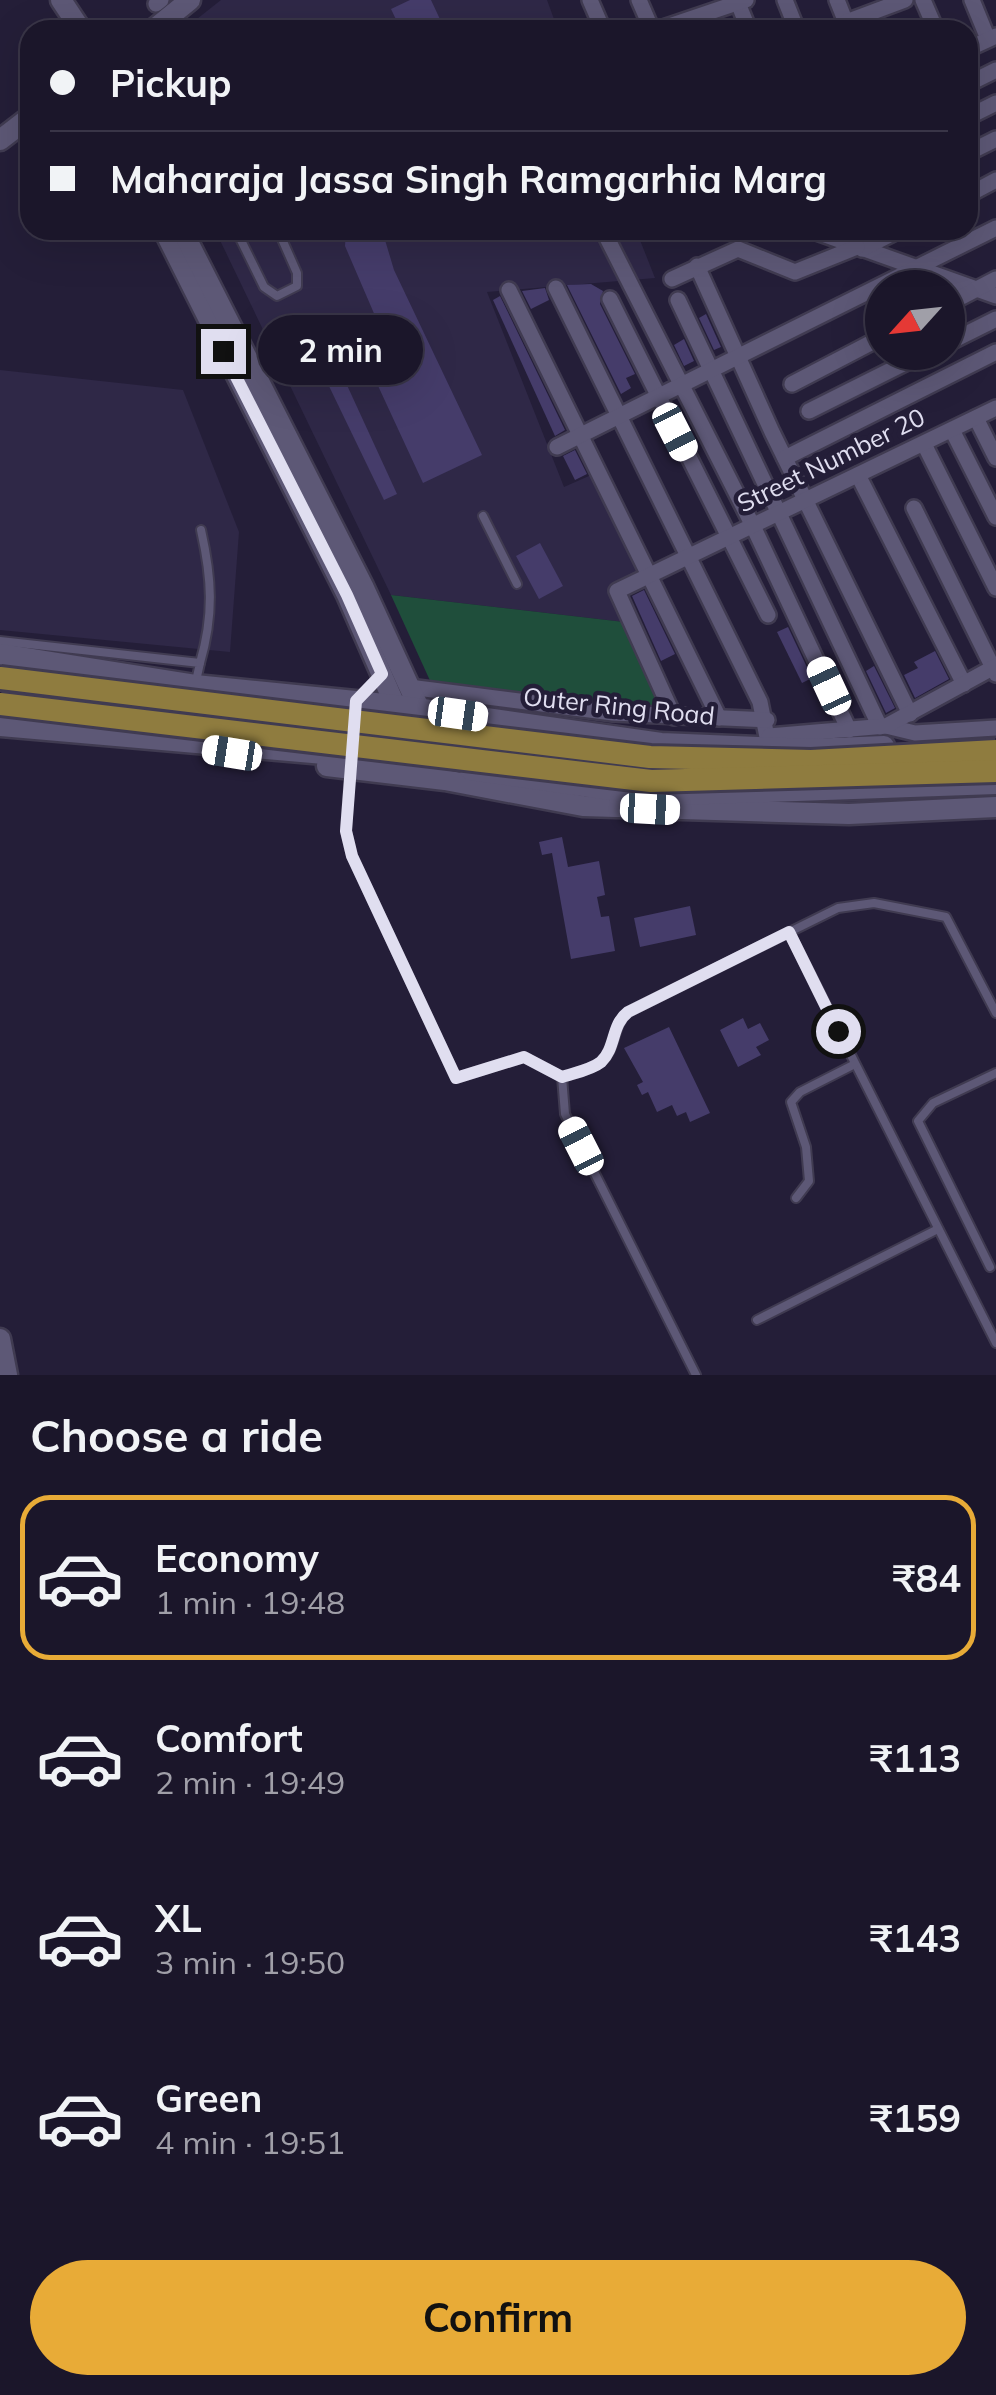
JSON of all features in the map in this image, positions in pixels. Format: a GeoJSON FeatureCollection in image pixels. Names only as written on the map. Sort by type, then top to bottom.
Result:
{"type":"FeatureCollection","features":[{"type":"Feature","properties":{"kind":"main road","name":"Outer Ring Road"},"geometry":{"type":"LineString","coordinates":[[0,678],[650,758],[811,761],[996,752]]}},
{"type":"Feature","properties":{"kind":"main road"},"geometry":{"type":"LineString","coordinates":[[0,704],[651,782],[996,771]]}},
{"type":"Feature","properties":{"kind":"street"},"geometry":{"type":"LineString","coordinates":[[165,20],[190,0]]}},
{"type":"Feature","properties":{"kind":"street"},"geometry":{"type":"LineString","coordinates":[[861,20],[905,0]]}},
{"type":"Feature","properties":{"kind":"street"},"geometry":{"type":"LineString","coordinates":[[972,0],[992,38]]}},
{"type":"Feature","properties":{"kind":"street"},"geometry":{"type":"LineString","coordinates":[[695,20],[742,1]]}},
{"type":"Feature","properties":{"kind":"street"},"geometry":{"type":"LineString","coordinates":[[0,140],[20,125]]}},
{"type":"Feature","properties":{"kind":"street"},"geometry":{"type":"LineString","coordinates":[[170,240],[419,708]]}},
{"type":"Feature","properties":{"kind":"street"},"geometry":{"type":"LineString","coordinates":[[186,240],[230,347]]}},
{"type":"Feature","properties":{"kind":"street"},"geometry":{"type":"LineString","coordinates":[[608,240],[752,526],[848,730]]}},
{"type":"Feature","properties":{"kind":"street"},"geometry":{"type":"LineString","coordinates":[[838,240],[996,296]]}},
{"type":"Feature","properties":{"kind":"street"},"geometry":{"type":"LineString","coordinates":[[672,278],[738,249],[788,271],[804,271],[877,240]]}},
{"type":"Feature","properties":{"kind":"street"},"geometry":{"type":"LineString","coordinates":[[557,447],[971,240]]}},
{"type":"Feature","properties":{"kind":"street"},"geometry":{"type":"LineString","coordinates":[[698,266],[785,458],[910,714]]}},
{"type":"Feature","properties":{"kind":"street"},"geometry":{"type":"LineString","coordinates":[[965,295],[996,279]]}},
{"type":"Feature","properties":{"kind":"street"},"geometry":{"type":"LineString","coordinates":[[556,288],[688,557],[768,735]]}},
{"type":"Feature","properties":{"kind":"street"},"geometry":{"type":"LineString","coordinates":[[509,290],[719,718]]}},
{"type":"Feature","properties":{"kind":"street"},"geometry":{"type":"LineString","coordinates":[[610,299],[768,615]]}},
{"type":"Feature","properties":{"kind":"street"},"geometry":{"type":"LineString","coordinates":[[678,300],[883,726]]}},
{"type":"Feature","properties":{"kind":"street"},"geometry":{"type":"LineString","coordinates":[[965,334],[996,319]]}},
{"type":"Feature","properties":{"kind":"street"},"geometry":{"type":"LineString","coordinates":[[792,384],[865,346]]}},
{"type":"Feature","properties":{"kind":"street"},"geometry":{"type":"LineString","coordinates":[[785,458],[996,352]]}},
{"type":"Feature","properties":{"kind":"street"},"geometry":{"type":"LineString","coordinates":[[809,411],[892,370]]}},
{"type":"Feature","properties":{"kind":"street","name":"Street Number 20"},"geometry":{"type":"LineString","coordinates":[[674,717],[616,594],[996,408]]}},
{"type":"Feature","properties":{"kind":"street"},"geometry":{"type":"LineString","coordinates":[[976,418],[996,458]]}},
{"type":"Feature","properties":{"kind":"street"},"geometry":{"type":"LineString","coordinates":[[952,430],[996,517]]}},
{"type":"Feature","properties":{"kind":"street"},"geometry":{"type":"LineString","coordinates":[[924,444],[996,588]]}},
{"type":"Feature","properties":{"kind":"street"},"geometry":{"type":"LineString","coordinates":[[858,475],[964,684]]}},
{"type":"Feature","properties":{"kind":"street"},"geometry":{"type":"LineString","coordinates":[[409,687],[674,717],[719,718],[768,735],[883,726],[995,669],[914,508]]}},
{"type":"Feature","properties":{"kind":"street"},"geometry":{"type":"LineString","coordinates":[[355,591],[395,705]]}},
{"type":"Feature","properties":{"kind":"street","name":"Outer Ring Road"},"geometry":{"type":"LineString","coordinates":[[0,654],[195,685],[395,705],[661,743],[768,735],[996,741]]}},
{"type":"Feature","properties":{"kind":"street"},"geometry":{"type":"LineString","coordinates":[[274,748],[282,694]]}},
{"type":"Feature","properties":{"kind":"street"},"geometry":{"type":"LineString","coordinates":[[0,726],[274,748],[583,806],[849,814],[996,807]]}},
{"type":"Feature","properties":{"kind":"street"},"geometry":{"type":"LineString","coordinates":[[883,726],[915,733],[996,728]]}},
{"type":"Feature","properties":{"kind":"street"},"geometry":{"type":"LineString","coordinates":[[566,784],[574,730]]}},
{"type":"Feature","properties":{"kind":"street"},"geometry":{"type":"LineString","coordinates":[[144,736],[158,742],[653,796],[996,784]]}},
{"type":"Feature","properties":{"kind":"street"},"geometry":{"type":"LineString","coordinates":[[0,1339],[7,1375]]}},
{"type":"Feature","properties":{"kind":"lane"},"geometry":{"type":"LineString","coordinates":[[241,240],[264,287],[277,296],[297,286],[297,273],[282,240]]}},
{"type":"Feature","properties":{"kind":"lane"},"geometry":{"type":"LineString","coordinates":[[483,516],[517,584]]}},
{"type":"Feature","properties":{"kind":"lane"},"geometry":{"type":"LineString","coordinates":[[190,740],[195,685],[212,621],[213,589],[202,530]]}},
{"type":"Feature","properties":{"kind":"lane"},"geometry":{"type":"LineString","coordinates":[[0,641],[200,662]]}},
{"type":"Feature","properties":{"kind":"lane"},"geometry":{"type":"LineString","coordinates":[[382,674],[356,701],[346,831],[352,856],[456,1078],[524,1057],[562,1077],[600,1063],[619,1019],[628,1012],[789,932],[858,903],[941,915],[956,930],[996,1012]]}},
{"type":"Feature","properties":{"kind":"lane"},"geometry":{"type":"LineString","coordinates":[[789,932],[996,1342]]}},
{"type":"Feature","properties":{"kind":"lane"},"geometry":{"type":"LineString","coordinates":[[796,1198],[804,1193],[809,1182],[802,1134],[790,1102],[800,1092],[855,1064]]}},
{"type":"Feature","properties":{"kind":"lane"},"geometry":{"type":"LineString","coordinates":[[990,1267],[918,1120],[933,1104],[996,1074]]}},
{"type":"Feature","properties":{"kind":"lane"},"geometry":{"type":"LineString","coordinates":[[562,1077],[565,1114],[696,1375]]}},
{"type":"Feature","properties":{"kind":"lane"},"geometry":{"type":"LineString","coordinates":[[757,1320],[938,1229]]}},
{"type":"Feature","properties":{"kind":"shaded area"},"geometry":{"type":"Polygon","coordinates":[[[221,0],[547,0],[554,20],[196,20],[221,0]]]}},
{"type":"Feature","properties":{"kind":"shaded area"},"geometry":{"type":"Polygon","coordinates":[[[220,240],[640,240],[655,278],[487,292],[564,487],[598,472],[648,575],[611,593],[624,622],[391,595],[220,240]]]}},
{"type":"Feature","properties":{"kind":"shaded area"},"geometry":{"type":"Polygon","coordinates":[[[0,370],[183,390],[239,532],[230,652],[0,630],[0,370]]]}},
{"type":"Feature","properties":{"kind":"green space"},"geometry":{"type":"Polygon","coordinates":[[[391,595],[624,622],[665,714],[432,685],[391,595]]]}},
{"type":"Feature","properties":{"kind":"building"},"geometry":{"type":"Polygon","coordinates":[[[410,0],[431,0],[440,20],[396,20],[391,9],[410,0]]]}},
{"type":"Feature","properties":{"kind":"building"},"geometry":{"type":"Polygon","coordinates":[[[345,240],[385,240],[394,270],[482,455],[423,483],[355,336],[379,325],[345,240]]]}},
{"type":"Feature","properties":{"kind":"building"},"geometry":{"type":"Polygon","coordinates":[[[591,284],[603,291],[600,304],[635,374],[626,378],[631,388],[621,394],[567,285],[591,284]]]}},
{"type":"Feature","properties":{"kind":"building"},"geometry":{"type":"Polygon","coordinates":[[[545,288],[549,300],[531,309],[522,291],[545,288]]]}},
{"type":"Feature","properties":{"kind":"building"},"geometry":{"type":"Polygon","coordinates":[[[500,296],[565,430],[555,436],[493,300],[500,296]]]}},
{"type":"Feature","properties":{"kind":"building"},"geometry":{"type":"Polygon","coordinates":[[[706,314],[721,347],[714,350],[699,318],[706,314]]]}},
{"type":"Feature","properties":{"kind":"building"},"geometry":{"type":"Polygon","coordinates":[[[684,339],[694,361],[684,366],[674,345],[684,339]]]}},
{"type":"Feature","properties":{"kind":"building"},"geometry":{"type":"Polygon","coordinates":[[[329,346],[397,494],[384,500],[313,353],[329,346]]]}},
{"type":"Feature","properties":{"kind":"building"},"geometry":{"type":"Polygon","coordinates":[[[575,450],[587,474],[575,480],[563,456],[575,450]]]}},
{"type":"Feature","properties":{"kind":"building"},"geometry":{"type":"Polygon","coordinates":[[[540,543],[563,586],[539,599],[516,556],[540,543]]]}},
{"type":"Feature","properties":{"kind":"building"},"geometry":{"type":"Polygon","coordinates":[[[644,590],[675,654],[661,661],[632,596],[644,590]]]}},
{"type":"Feature","properties":{"kind":"building"},"geometry":{"type":"Polygon","coordinates":[[[788,627],[812,678],[802,683],[777,632],[788,627]]]}},
{"type":"Feature","properties":{"kind":"building"},"geometry":{"type":"Polygon","coordinates":[[[935,651],[949,679],[915,698],[904,675],[918,668],[914,662],[935,651]]]}},
{"type":"Feature","properties":{"kind":"building"},"geometry":{"type":"Polygon","coordinates":[[[874,666],[895,708],[886,713],[866,671],[874,666]]]}},
{"type":"Feature","properties":{"kind":"building"},"geometry":{"type":"Polygon","coordinates":[[[562,837],[568,867],[599,861],[605,895],[597,897],[601,917],[609,916],[615,951],[571,959],[552,853],[542,855],[539,842],[562,837]]]}},
{"type":"Feature","properties":{"kind":"building"},"geometry":{"type":"Polygon","coordinates":[[[690,906],[696,935],[640,947],[634,918],[690,906]]]}},
{"type":"Feature","properties":{"kind":"building"},"geometry":{"type":"Polygon","coordinates":[[[743,1018],[748,1029],[760,1023],[769,1040],[756,1047],[761,1055],[738,1067],[720,1030],[743,1018]]]}},
{"type":"Feature","properties":{"kind":"building"},"geometry":{"type":"Polygon","coordinates":[[[669,1027],[710,1113],[690,1122],[686,1112],[677,1116],[672,1105],[657,1112],[648,1092],[642,1095],[637,1085],[643,1082],[624,1048],[669,1027]]]}},
{"type":"Feature","properties":{"kind":"route"},"geometry":{"type":"LineString","coordinates":[[223,351],[347,595],[382,674],[356,701],[346,831],[352,856],[456,1078],[524,1057],[562,1077],[594,1066],[605,1058],[619,1019],[628,1012],[789,932],[838,1031]]}}]}
